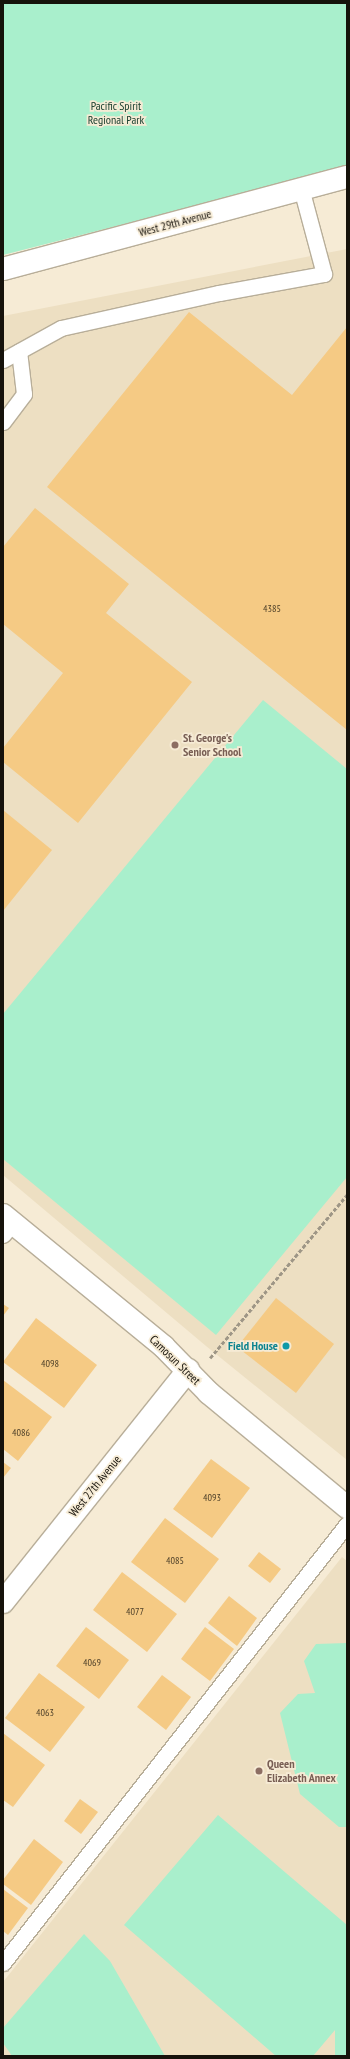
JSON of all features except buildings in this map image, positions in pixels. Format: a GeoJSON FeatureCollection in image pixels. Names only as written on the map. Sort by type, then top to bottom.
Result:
{"type":"FeatureCollection","features":[{"type":"Feature","properties":{"kind":"street","name":"West 29th Avenue"},"geometry":{"type":"LineString","coordinates":[[3,269],[301,188],[347,177]]}},
{"type":"Feature","properties":{"kind":"street","name":"Camosun Street"},"geometry":{"type":"LineString","coordinates":[[6,1224],[164,1347],[209,1393],[347,1506]]}},
{"type":"Feature","properties":{"kind":"street","name":"West 27th Avenue"},"geometry":{"type":"LineString","coordinates":[[3,1602],[188,1370]]}},
{"type":"Feature","properties":{"kind":"lane"},"geometry":{"type":"LineString","coordinates":[[3,360],[61,328],[220,293],[324,274],[301,188]]}},
{"type":"Feature","properties":{"kind":"lane"},"geometry":{"type":"LineString","coordinates":[[3,422],[24,394],[19,351]]}},
{"type":"Feature","properties":{"kind":"lane"},"geometry":{"type":"LineString","coordinates":[[3,1963],[347,1524]]}},
{"type":"Feature","properties":{"kind":"path"},"geometry":{"type":"LineString","coordinates":[[188,1370],[204,1364],[347,1195]]}},
{"type":"Feature","properties":{"kind":"shaded area","name":"St. George's Senior School"},"geometry":{"type":"Polygon","coordinates":[[[347,249],[347,1460],[206,1346],[3,1175],[3,316],[347,249]]]}},
{"type":"Feature","properties":{"kind":"shaded area","name":"Queen Elizabeth Annex"},"geometry":{"type":"Polygon","coordinates":[[[342,1557],[347,1561],[347,2056],[3,2056],[3,1982],[342,1557]]]}},
{"type":"Feature","properties":{"kind":"green space","name":"Pacific Spirit Regional Park"},"geometry":{"type":"Polygon","coordinates":[[[3,3],[347,3],[347,167],[3,255],[3,3]]]}},
{"type":"Feature","properties":{"kind":"green space"},"geometry":{"type":"Polygon","coordinates":[[[263,700],[347,769],[347,1177],[216,1335],[3,1159],[3,1014],[263,700]]]}},
{"type":"Feature","properties":{"kind":"green space"},"geometry":{"type":"Polygon","coordinates":[[[347,1643],[347,1827],[339,1827],[300,1794],[280,1713],[298,1694],[315,1693],[304,1661],[316,1644],[347,1643]]]}},
{"type":"Feature","properties":{"kind":"green space"},"geometry":{"type":"Polygon","coordinates":[[[218,1815],[347,1925],[347,2056],[335,2056],[335,2030],[313,2056],[276,2056],[124,1925],[218,1815]]]}},
{"type":"Feature","properties":{"kind":"green space"},"geometry":{"type":"Polygon","coordinates":[[[84,1934],[110,1961],[165,2056],[12,2056],[3,2043],[3,2028],[84,1934]]]}},
{"type":"Feature","properties":{"kind":"place","name":"St. George's Senior School"},"geometry":{"type":"Point","coordinates":[175,745]}},
{"type":"Feature","properties":{"kind":"place","name":"Field House"},"geometry":{"type":"Point","coordinates":[286,1346]}},
{"type":"Feature","properties":{"kind":"place","name":"Queen Elizabeth Annex"},"geometry":{"type":"Point","coordinates":[259,1771]}}]}
